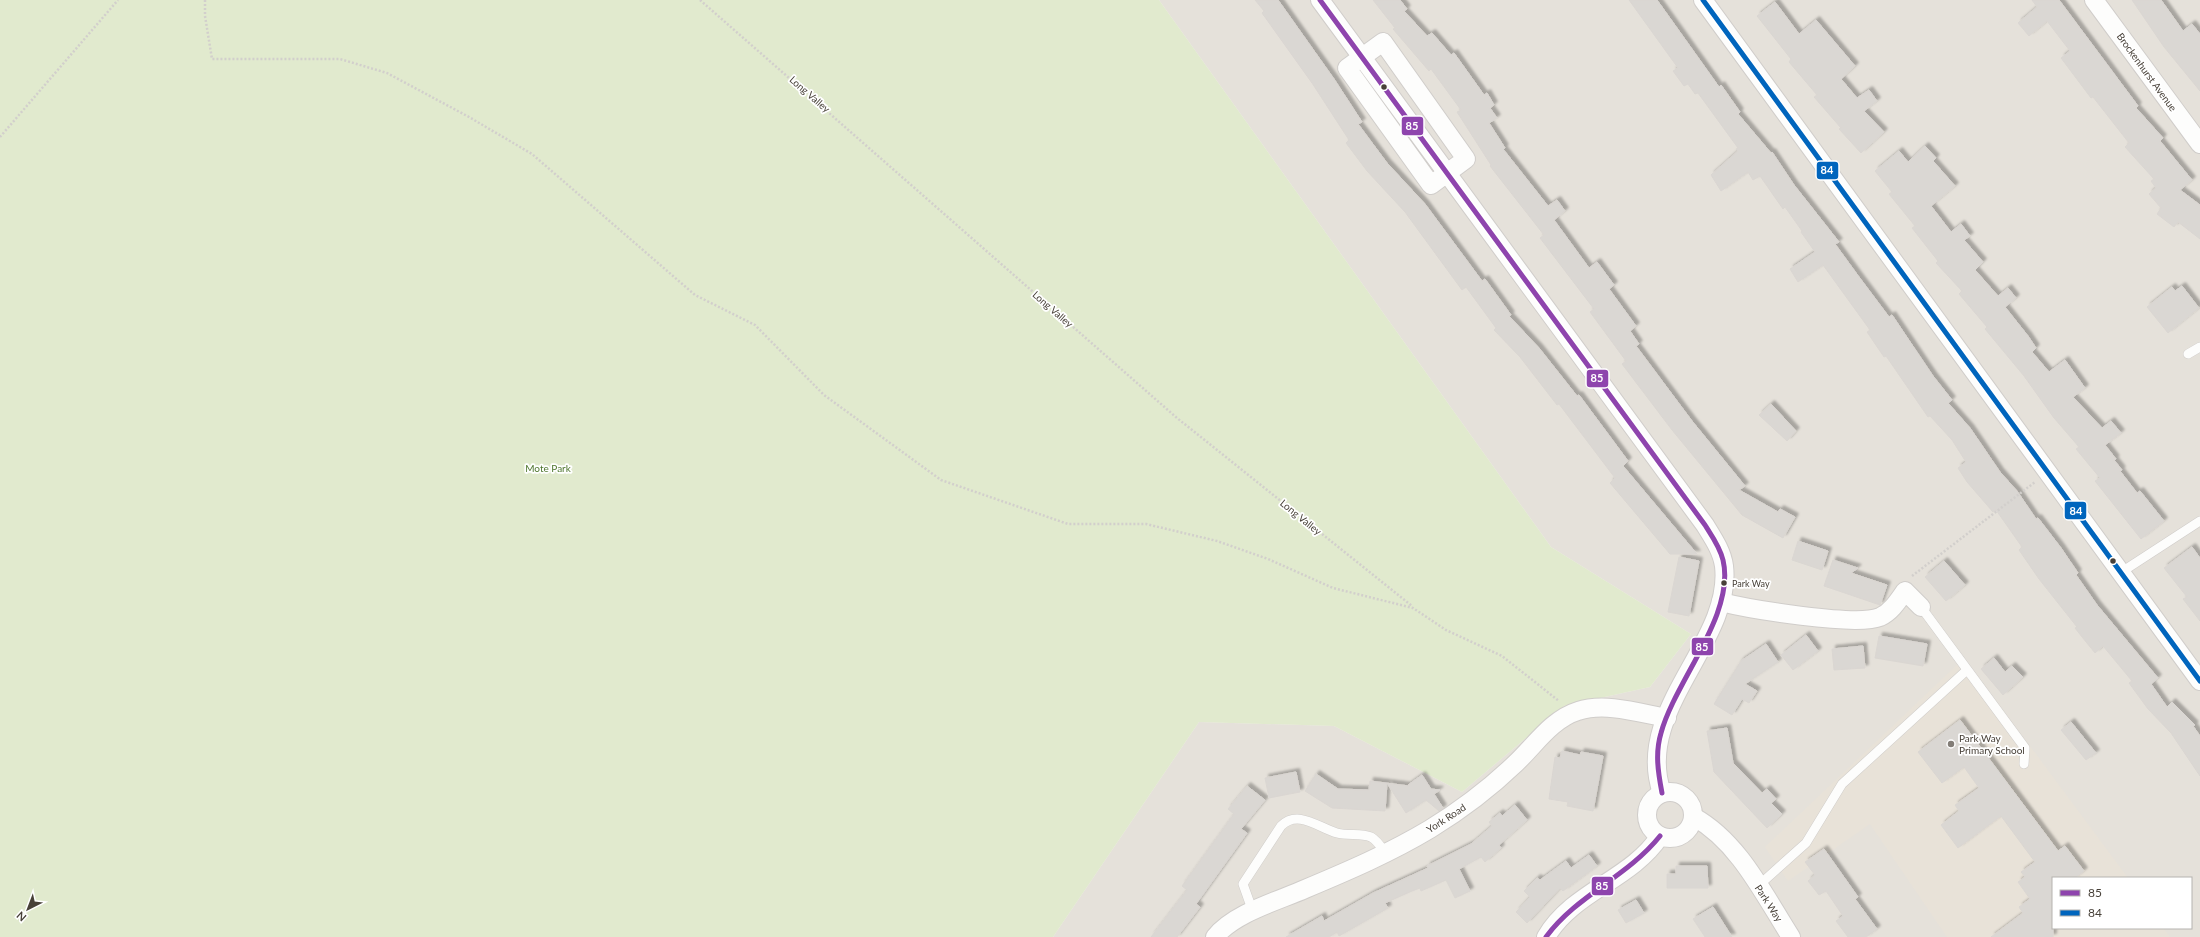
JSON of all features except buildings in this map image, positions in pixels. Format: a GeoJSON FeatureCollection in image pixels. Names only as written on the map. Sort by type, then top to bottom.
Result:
{"type":"FeatureCollection","features":[{"type":"Feature","properties":{"kind":"street"},"geometry":{"type":"LineString","coordinates":[[1320,0],[1715,540],[1724,566],[1724,589],[1721,602],[1712,625],[1676,693],[1661,736],[1656,766],[1662,793]]}},
{"type":"Feature","properties":{"kind":"street","name":"Brockenhurst Avenue"},"geometry":{"type":"LineString","coordinates":[[2094,0],[2200,144]]}},
{"type":"Feature","properties":{"kind":"street"},"geometry":{"type":"LineString","coordinates":[[1709,2],[2047,474],[2200,681]]}},
{"type":"Feature","properties":{"kind":"street"},"geometry":{"type":"LineString","coordinates":[[1363,57],[1383,42],[1466,159],[1447,173]]}},
{"type":"Feature","properties":{"kind":"street"},"geometry":{"type":"LineString","coordinates":[[1721,602],[1774,612],[1855,620],[1878,618],[1887,613],[1905,591],[1921,607]]}},
{"type":"Feature","properties":{"kind":"street","name":"York Road"},"geometry":{"type":"LineString","coordinates":[[1215,937],[1227,926],[1253,912],[1385,853],[1431,829],[1463,808],[1516,763],[1542,736],[1570,714],[1588,708],[1609,708],[1667,718]]}},
{"type":"Feature","properties":{"kind":"street"},"geometry":{"type":"LineString","coordinates":[[1676,792],[1686,798],[1692,807],[1694,818],[1690,828],[1681,836],[1671,838],[1660,836],[1650,826],[1647,814],[1652,801],[1662,793],[1676,792]]}},
{"type":"Feature","properties":{"kind":"street","name":"Park Way"},"geometry":{"type":"LineString","coordinates":[[1694,818],[1711,827],[1733,850],[1791,937]]}},
{"type":"Feature","properties":{"kind":"street"},"geometry":{"type":"LineString","coordinates":[[1546,937],[1564,913],[1638,862],[1650,850],[1660,836]]}},
{"type":"Feature","properties":{"kind":"lane"},"geometry":{"type":"LineString","coordinates":[[2188,354],[2200,347]]}},
{"type":"Feature","properties":{"kind":"lane"},"geometry":{"type":"LineString","coordinates":[[2120,573],[2200,521]]}},
{"type":"Feature","properties":{"kind":"lane"},"geometry":{"type":"LineString","coordinates":[[1921,607],[2025,748],[2024,764]]}},
{"type":"Feature","properties":{"kind":"lane"},"geometry":{"type":"LineString","coordinates":[[1758,886],[1806,843],[1842,784],[1967,670]]}},
{"type":"Feature","properties":{"kind":"lane"},"geometry":{"type":"LineString","coordinates":[[1253,912],[1243,884],[1281,826],[1289,820],[1302,819],[1337,833],[1370,837],[1377,841],[1385,853]]}},
{"type":"Feature","properties":{"kind":"path"},"geometry":{"type":"LineString","coordinates":[[0,137],[118,0]]}},
{"type":"Feature","properties":{"kind":"path"},"geometry":{"type":"LineString","coordinates":[[206,0],[205,22],[212,59],[340,59],[387,73],[469,117],[532,154],[695,295],[755,325],[824,396],[942,480],[1068,524],[1146,524],[1217,541],[1268,559],[1333,588],[1414,608]]}},
{"type":"Feature","properties":{"kind":"path","name":"Long Valley"},"geometry":{"type":"LineString","coordinates":[[700,0],[1176,418],[1414,608],[1446,630],[1502,656],[1564,706],[1570,714]]}},
{"type":"Feature","properties":{"kind":"path"},"geometry":{"type":"LineString","coordinates":[[1905,591],[1912,576],[2047,474]]}},
{"type":"Feature","properties":{"kind":"shaded area"},"geometry":{"type":"Polygon","coordinates":[[[1159,0],[2200,0],[2200,937],[1053,937],[1199,722],[1334,726],[1462,792],[1564,706],[1650,687],[1691,634],[1551,547],[1159,0]]]}},
{"type":"Feature","properties":{"kind":"shaded area","name":"Park Way Primary School"},"geometry":{"type":"Polygon","coordinates":[[[1946,633],[2127,877],[2052,877],[2052,929],[2164,929],[2170,937],[1947,937],[1870,824],[1788,881],[1765,847],[1958,664],[1943,635],[1946,633]]]}},
{"type":"Feature","properties":{"kind":"green space","name":"Mote Park"},"geometry":{"type":"Polygon","coordinates":[[[0,0],[1159,0],[1551,547],[1691,634],[1650,687],[1564,706],[1462,792],[1334,726],[1199,722],[1053,937],[0,937],[0,0]]]}},
{"type":"Feature","properties":{"kind":"transit line","name":"85"},"geometry":{"type":"LineString","coordinates":[[1320,0],[1705,525],[1720,551],[1723,560],[1725,581],[1721,602],[1713,625],[1668,713],[1659,740],[1658,763],[1662,793]]}},
{"type":"Feature","properties":{"kind":"transit line","name":"84"},"geometry":{"type":"LineString","coordinates":[[1703,0],[2200,681]]}},
{"type":"Feature","properties":{"kind":"transit line","name":"85"},"geometry":{"type":"LineString","coordinates":[[1546,937],[1558,922],[1572,909],[1633,863],[1660,836]]}},
{"type":"Feature","properties":{"kind":"place","name":"Park Way"},"geometry":{"type":"Point","coordinates":[1724,583]}},
{"type":"Feature","properties":{"kind":"place","name":"Park Way Primary School"},"geometry":{"type":"Point","coordinates":[1951,744]}}]}
